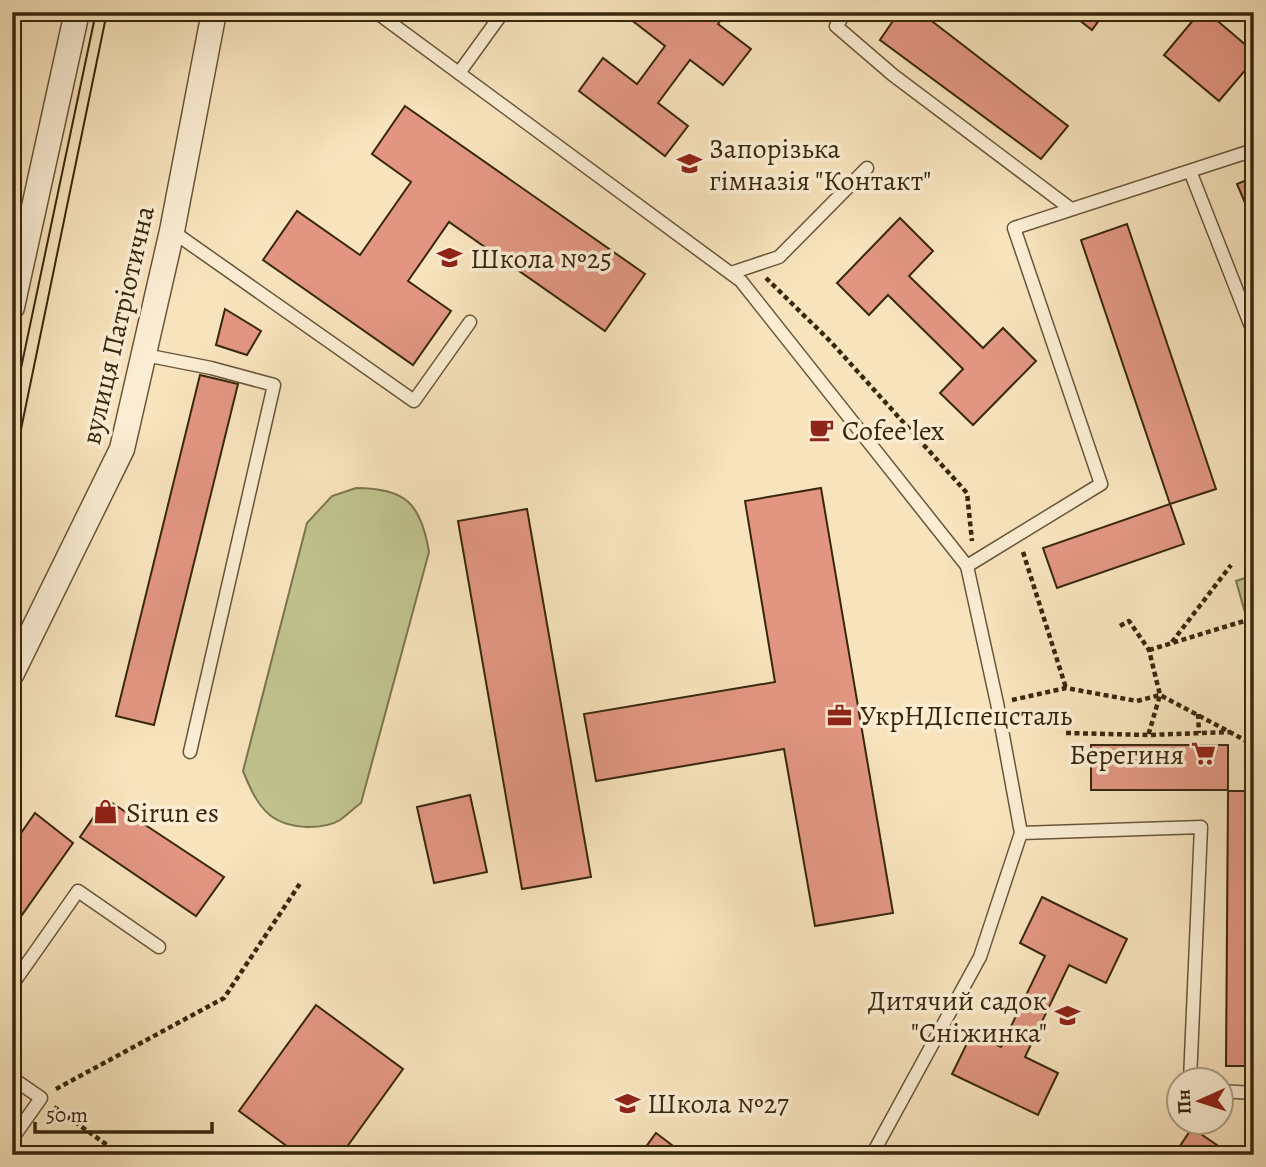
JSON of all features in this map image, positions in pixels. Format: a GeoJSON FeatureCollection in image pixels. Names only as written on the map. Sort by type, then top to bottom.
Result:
{"type":"FeatureCollection","features":[{"type":"Feature","properties":{"kind":"street"},"geometry":{"type":"LineString","coordinates":[[12,307],[77,12]]}},
{"type":"Feature","properties":{"kind":"street","name":"вулиця Патріотична"},"geometry":{"type":"LineString","coordinates":[[12,673],[122,449],[172,231],[214,12]]}},
{"type":"Feature","properties":{"kind":"lane"},"geometry":{"type":"LineString","coordinates":[[376,12],[741,281],[967,566],[997,703],[1021,832],[980,957],[872,1155]]}},
{"type":"Feature","properties":{"kind":"lane"},"geometry":{"type":"LineString","coordinates":[[458,73],[503,12]]}},
{"type":"Feature","properties":{"kind":"lane"},"geometry":{"type":"LineString","coordinates":[[846,12],[836,26],[893,75],[1071,209]]}},
{"type":"Feature","properties":{"kind":"lane"},"geometry":{"type":"LineString","coordinates":[[967,566],[1101,484],[1014,228],[1254,150]]}},
{"type":"Feature","properties":{"kind":"lane"},"geometry":{"type":"LineString","coordinates":[[730,273],[779,257],[867,168]]}},
{"type":"Feature","properties":{"kind":"lane"},"geometry":{"type":"LineString","coordinates":[[1190,171],[1254,334]]}},
{"type":"Feature","properties":{"kind":"lane"},"geometry":{"type":"LineString","coordinates":[[172,231],[414,401],[470,322]]}},
{"type":"Feature","properties":{"kind":"lane"},"geometry":{"type":"LineString","coordinates":[[145,355],[211,368],[274,385],[190,752]]}},
{"type":"Feature","properties":{"kind":"lane"},"geometry":{"type":"LineString","coordinates":[[1021,832],[1201,827],[1191,1066]]}},
{"type":"Feature","properties":{"kind":"lane"},"geometry":{"type":"LineString","coordinates":[[12,985],[78,891],[159,947]]}},
{"type":"Feature","properties":{"kind":"lane"},"geometry":{"type":"LineString","coordinates":[[12,1078],[41,1098],[12,1139]]}},
{"type":"Feature","properties":{"kind":"lane"},"geometry":{"type":"LineString","coordinates":[[1234,1092],[1254,1093]]}},
{"type":"Feature","properties":{"kind":"path"},"geometry":{"type":"LineString","coordinates":[[1018,535],[1066,688]]}},
{"type":"Feature","properties":{"kind":"path"},"geometry":{"type":"LineString","coordinates":[[1171,643],[1231,565]]}},
{"type":"Feature","properties":{"kind":"path"},"geometry":{"type":"LineString","coordinates":[[1149,650],[1254,618]]}},
{"type":"Feature","properties":{"kind":"path"},"geometry":{"type":"LineString","coordinates":[[1120,626],[1129,621],[1149,650],[1160,695],[1148,735]]}},
{"type":"Feature","properties":{"kind":"path"},"geometry":{"type":"LineString","coordinates":[[1244,684],[1254,683]]}},
{"type":"Feature","properties":{"kind":"path"},"geometry":{"type":"LineString","coordinates":[[997,703],[1066,688],[1137,701],[1160,695],[1254,745]]}},
{"type":"Feature","properties":{"kind":"path"},"geometry":{"type":"LineString","coordinates":[[1198,714],[1199,733]]}},
{"type":"Feature","properties":{"kind":"path"},"geometry":{"type":"LineString","coordinates":[[1066,733],[1148,735],[1232,732]]}},
{"type":"Feature","properties":{"kind":"path"},"geometry":{"type":"LineString","coordinates":[[121,1155],[41,1098],[224,998],[301,882]]}},
{"type":"Feature","properties":{"kind":"green space"},"geometry":{"type":"Polygon","coordinates":[[[356,488],[387,491],[408,502],[421,522],[429,552],[361,803],[333,823],[312,827],[294,826],[283,823],[266,811],[253,794],[243,771],[307,523],[332,496],[356,488]]]}},
{"type":"Feature","properties":{"kind":"green space"},"geometry":{"type":"Polygon","coordinates":[[[1254,575],[1254,644],[1236,581],[1254,575]]]}},
{"type":"Feature","properties":{"kind":"building"},"geometry":{"type":"Polygon","coordinates":[[[621,12],[727,12],[718,24],[751,49],[723,85],[690,60],[658,103],[688,126],[665,156],[579,91],[603,58],[637,84],[665,46],[621,12]]]}},
{"type":"Feature","properties":{"kind":"building"},"geometry":{"type":"Polygon","coordinates":[[[899,12],[920,12],[1068,126],[1041,159],[880,40],[899,12]]]}},
{"type":"Feature","properties":{"kind":"building"},"geometry":{"type":"Polygon","coordinates":[[[1069,12],[1105,12],[1092,30],[1069,12]]]}},
{"type":"Feature","properties":{"kind":"building"},"geometry":{"type":"Polygon","coordinates":[[[1200,12],[1207,12],[1254,52],[1254,60],[1219,101],[1164,55],[1200,12]]]}},
{"type":"Feature","properties":{"kind":"building"},"geometry":{"type":"Polygon","coordinates":[[[405,106],[645,274],[605,331],[449,222],[408,281],[451,311],[413,365],[263,260],[297,211],[360,255],[411,182],[372,154],[405,106]]]}},
{"type":"Feature","properties":{"kind":"building"},"geometry":{"type":"Polygon","coordinates":[[[1254,177],[1254,224],[1237,184],[1254,177]]]}},
{"type":"Feature","properties":{"kind":"building"},"geometry":{"type":"Polygon","coordinates":[[[900,218],[933,251],[909,276],[983,348],[1003,328],[1036,361],[973,425],[940,393],[963,369],[888,295],[869,315],[837,283],[900,218]]]}},
{"type":"Feature","properties":{"kind":"building"},"geometry":{"type":"Polygon","coordinates":[[[1127,224],[1216,489],[1170,504],[1081,240],[1127,224]]]}},
{"type":"Feature","properties":{"kind":"building"},"geometry":{"type":"Polygon","coordinates":[[[225,309],[261,331],[247,355],[216,345],[225,309]]]}},
{"type":"Feature","properties":{"kind":"building"},"geometry":{"type":"Polygon","coordinates":[[[200,375],[238,384],[154,725],[116,716],[200,375]]]}},
{"type":"Feature","properties":{"kind":"building"},"geometry":{"type":"Polygon","coordinates":[[[821,488],[893,913],[815,926],[784,749],[596,781],[584,714],[775,682],[745,501],[821,488]]]}},
{"type":"Feature","properties":{"kind":"building"},"geometry":{"type":"Polygon","coordinates":[[[1170,504],[1184,544],[1057,588],[1043,548],[1170,504]]]}},
{"type":"Feature","properties":{"kind":"building"},"geometry":{"type":"Polygon","coordinates":[[[527,509],[591,877],[522,889],[458,521],[527,509]]]}},
{"type":"Feature","properties":{"kind":"building"},"geometry":{"type":"Polygon","coordinates":[[[1091,745],[1228,745],[1228,790],[1091,790],[1091,745]]]}},
{"type":"Feature","properties":{"kind":"building"},"geometry":{"type":"Polygon","coordinates":[[[1228,791],[1254,791],[1254,1066],[1226,1066],[1228,791]]]}},
{"type":"Feature","properties":{"kind":"building"},"geometry":{"type":"Polygon","coordinates":[[[470,795],[487,872],[434,883],[417,807],[470,795]]]}},
{"type":"Feature","properties":{"kind":"building"},"geometry":{"type":"Polygon","coordinates":[[[106,799],[224,877],[196,916],[80,837],[106,799]]]}},
{"type":"Feature","properties":{"kind":"building"},"geometry":{"type":"Polygon","coordinates":[[[35,813],[73,843],[12,929],[12,846],[35,813]]]}},
{"type":"Feature","properties":{"kind":"building"},"geometry":{"type":"Polygon","coordinates":[[[1042,897],[1127,939],[1106,983],[1069,965],[1025,1057],[1058,1073],[1038,1115],[952,1074],[972,1033],[1001,1047],[1045,956],[1020,943],[1042,897]]]}},
{"type":"Feature","properties":{"kind":"building"},"geometry":{"type":"Polygon","coordinates":[[[316,1005],[403,1069],[341,1155],[299,1155],[239,1111],[316,1005]]]}},
{"type":"Feature","properties":{"kind":"building"},"geometry":{"type":"Polygon","coordinates":[[[656,1133],[685,1155],[640,1155],[656,1133]]]}},
{"type":"Feature","properties":{"kind":"building"},"geometry":{"type":"Polygon","coordinates":[[[1187,1136],[1204,1136],[1230,1154],[1229,1155],[1174,1155],[1187,1136]]]}},
{"type":"Feature","properties":{"kind":"tram line"},"geometry":{"type":"LineString","coordinates":[[12,411],[96,12]]}},
{"type":"Feature","properties":{"kind":"tram line"},"geometry":{"type":"LineString","coordinates":[[12,473],[107,12]]}},
{"type":"Feature","properties":{"kind":"place","name":"Запорізька гімназія \"Контакт\""},"geometry":{"type":"Point","coordinates":[689,164]}},
{"type":"Feature","properties":{"kind":"place","name":"Школа №25"},"geometry":{"type":"Point","coordinates":[450,258]}},
{"type":"Feature","properties":{"kind":"place","name":"Cofee lex"},"geometry":{"type":"Point","coordinates":[822,430]}},
{"type":"Feature","properties":{"kind":"place","name":"УкрНДІспецсталь"},"geometry":{"type":"Point","coordinates":[840,715]}},
{"type":"Feature","properties":{"kind":"place","name":"Берегиня"},"geometry":{"type":"Point","coordinates":[1204,754]}},
{"type":"Feature","properties":{"kind":"place","name":"Sirun es"},"geometry":{"type":"Point","coordinates":[106,812]}},
{"type":"Feature","properties":{"kind":"place","name":"Дитячий садок \"Сніжинка\""},"geometry":{"type":"Point","coordinates":[1067,1016]}},
{"type":"Feature","properties":{"kind":"place","name":"Школа №27"},"geometry":{"type":"Point","coordinates":[627,1103]}}]}
